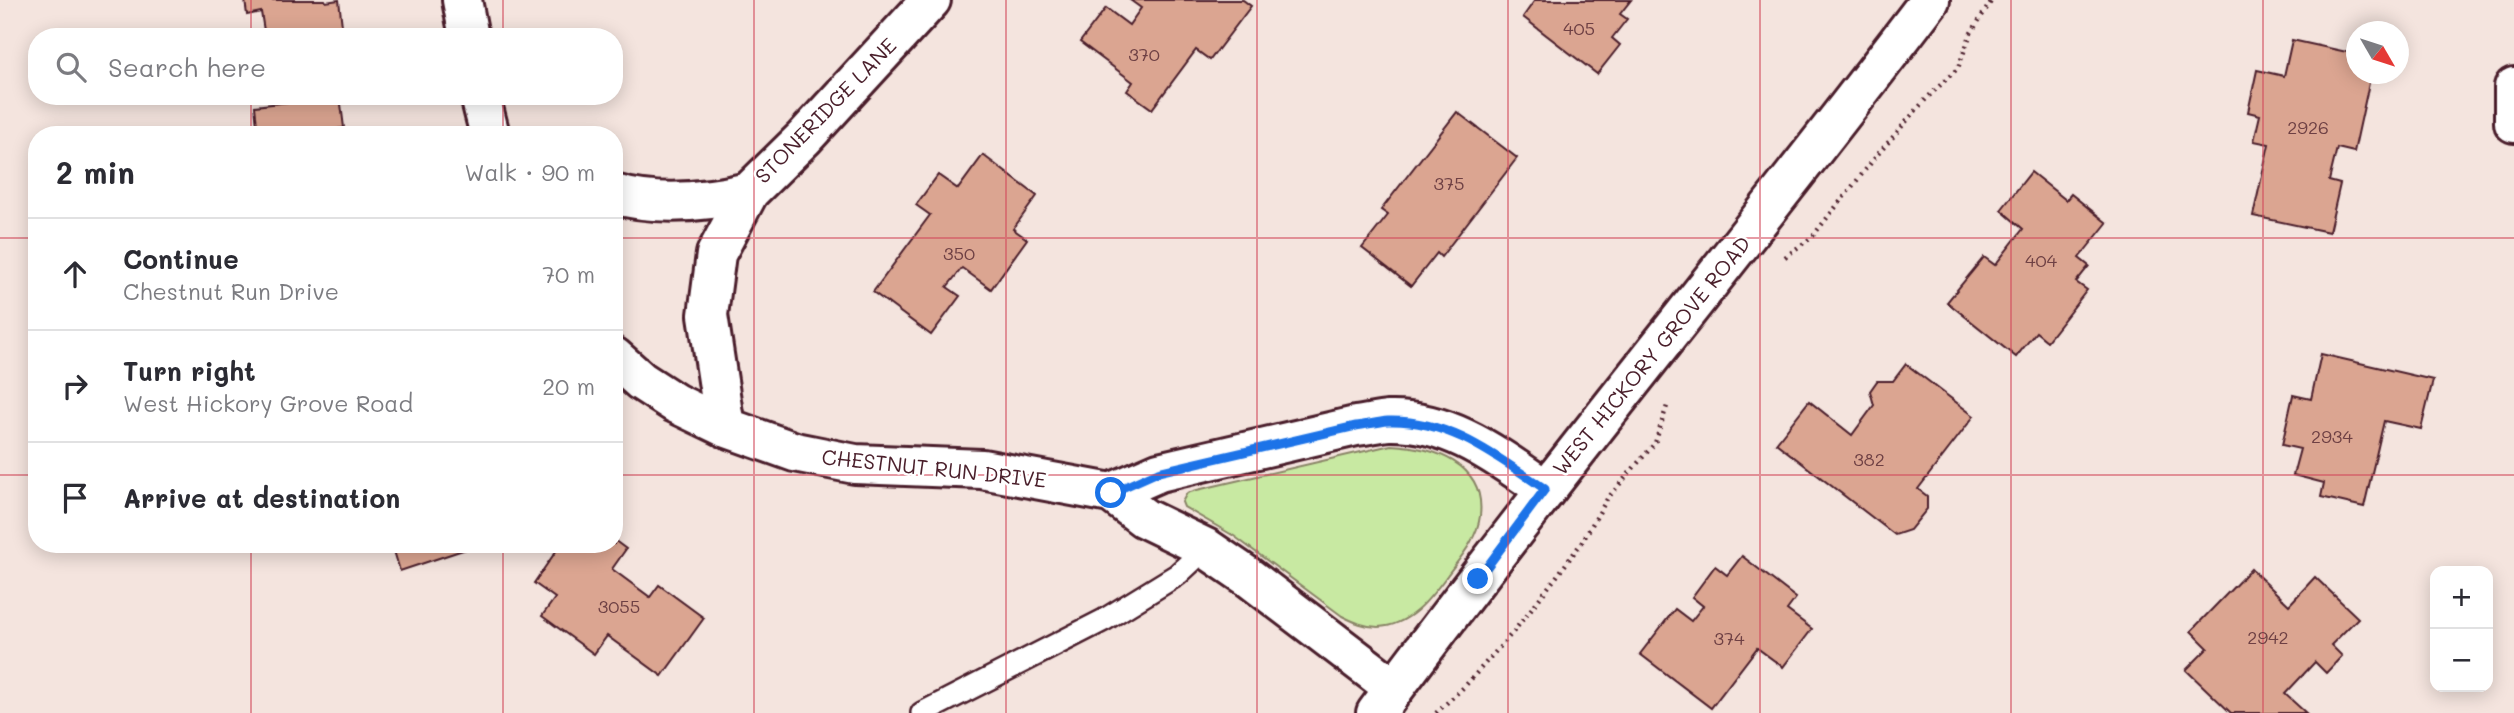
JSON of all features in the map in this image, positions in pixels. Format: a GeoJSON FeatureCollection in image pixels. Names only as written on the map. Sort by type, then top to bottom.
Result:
{"type":"FeatureCollection","features":[{"type":"Feature","properties":{"kind":"street"},"geometry":{"type":"LineString","coordinates":[[463,0],[468,28]]}},
{"type":"Feature","properties":{"kind":"street","name":"STONERIDGE LANE"},"geometry":{"type":"LineString","coordinates":[[726,427],[708,315],[716,254],[749,192],[804,138],[931,0]]}},
{"type":"Feature","properties":{"kind":"street","name":"WEST HICKORY GROVE ROAD"},"geometry":{"type":"LineString","coordinates":[[1385,701],[1545,489],[1755,229],[1930,0]]}},
{"type":"Feature","properties":{"kind":"street"},"geometry":{"type":"LineString","coordinates":[[2514,87],[2514,123]]}},
{"type":"Feature","properties":{"kind":"street"},"geometry":{"type":"LineString","coordinates":[[482,105],[488,126]]}},
{"type":"Feature","properties":{"kind":"street","name":"STONERIDGE LANE"},"geometry":{"type":"LineString","coordinates":[[623,195],[676,202],[714,200],[749,192]]}},
{"type":"Feature","properties":{"kind":"street","name":"CHESTNUT RUN DRIVE"},"geometry":{"type":"LineString","coordinates":[[623,364],[641,381],[675,404],[726,427],[795,452],[855,464],[982,469],[1111,493],[1144,518],[1206,548],[1247,576],[1385,701]]}},
{"type":"Feature","properties":{"kind":"street"},"geometry":{"type":"LineString","coordinates":[[1111,493],[1158,472],[1388,421],[1416,423],[1447,430],[1482,446],[1545,489]]}},
{"type":"Feature","properties":{"kind":"lane"},"geometry":{"type":"LineString","coordinates":[[922,713],[1104,620],[1177,575],[1206,548]]}},
{"type":"Feature","properties":{"kind":"path"},"geometry":{"type":"LineString","coordinates":[[1778,266],[1812,237],[1926,99],[1958,68],[1970,33],[1992,0]]}},
{"type":"Feature","properties":{"kind":"path"},"geometry":{"type":"LineString","coordinates":[[1436,713],[1506,640],[1557,576],[1582,542],[1607,499],[1655,443],[1669,402]]}},
{"type":"Feature","properties":{"kind":"green space"},"geometry":{"type":"Polygon","coordinates":[[[1391,445],[1423,449],[1454,461],[1475,483],[1480,498],[1480,516],[1467,549],[1433,594],[1409,617],[1389,626],[1369,626],[1342,616],[1234,536],[1184,507],[1182,502],[1187,493],[1197,490],[1391,445]]]}},
{"type":"Feature","properties":{"kind":"building"},"geometry":{"type":"Polygon","coordinates":[[[245,0],[339,0],[342,26],[264,28],[261,12],[247,15],[245,0]]]}},
{"type":"Feature","properties":{"kind":"building"},"geometry":{"type":"Polygon","coordinates":[[[1130,0],[1243,0],[1251,6],[1210,60],[1196,50],[1152,109],[1127,91],[1133,82],[1080,42],[1106,8],[1129,25],[1141,8],[1130,0]]]}},
{"type":"Feature","properties":{"kind":"building"},"geometry":{"type":"Polygon","coordinates":[[[1535,0],[1631,0],[1620,14],[1627,19],[1612,38],[1620,45],[1597,74],[1523,17],[1535,0]]]}},
{"type":"Feature","properties":{"kind":"building"},"geometry":{"type":"Polygon","coordinates":[[[2292,40],[2346,52],[2346,84],[2369,84],[2354,152],[2337,148],[2329,181],[2340,184],[2329,232],[2253,216],[2269,144],[2254,141],[2260,115],[2248,112],[2257,70],[2284,76],[2292,40]]]}},
{"type":"Feature","properties":{"kind":"building"},"geometry":{"type":"Polygon","coordinates":[[[341,105],[344,126],[257,126],[255,106],[341,105]]]}},
{"type":"Feature","properties":{"kind":"building"},"geometry":{"type":"Polygon","coordinates":[[[1457,112],[1517,158],[1441,257],[1437,253],[1411,286],[1362,248],[1388,215],[1381,210],[1457,112]]]}},
{"type":"Feature","properties":{"kind":"building"},"geometry":{"type":"Polygon","coordinates":[[[983,155],[1037,196],[1013,229],[1027,239],[991,289],[962,268],[947,287],[960,296],[931,335],[873,292],[930,215],[916,205],[938,175],[958,189],[983,155]]]}},
{"type":"Feature","properties":{"kind":"building"},"geometry":{"type":"Polygon","coordinates":[[[2031,172],[2066,200],[2071,194],[2107,223],[2079,258],[2089,266],[2076,282],[2087,290],[2047,341],[2036,332],[2016,357],[1947,302],[1984,257],[1995,265],[2023,229],[2001,210],[2031,172]]]}},
{"type":"Feature","properties":{"kind":"building"},"geometry":{"type":"Polygon","coordinates":[[[2321,354],[2433,380],[2421,429],[2384,421],[2364,507],[2321,497],[2324,483],[2293,475],[2300,449],[2282,445],[2293,395],[2311,399],[2321,354]]]}},
{"type":"Feature","properties":{"kind":"building"},"geometry":{"type":"Polygon","coordinates":[[[1906,364],[1974,416],[1918,489],[1927,496],[1927,509],[1910,530],[1895,535],[1776,443],[1809,401],[1852,435],[1874,405],[1870,391],[1877,381],[1893,381],[1906,364]]]}},
{"type":"Feature","properties":{"kind":"building"},"geometry":{"type":"Polygon","coordinates":[[[623,547],[626,549],[612,569],[650,597],[659,585],[704,618],[662,676],[607,636],[594,654],[542,616],[555,598],[534,583],[555,553],[623,553],[623,547]]]}},
{"type":"Feature","properties":{"kind":"building"},"geometry":{"type":"Polygon","coordinates":[[[395,553],[454,553],[400,571],[395,553]]]}},
{"type":"Feature","properties":{"kind":"building"},"geometry":{"type":"Polygon","coordinates":[[[1742,556],[1796,598],[1787,610],[1812,629],[1783,667],[1757,648],[1711,708],[1640,654],[1675,609],[1691,621],[1703,606],[1692,597],[1715,566],[1727,575],[1742,556]]]}},
{"type":"Feature","properties":{"kind":"building"},"geometry":{"type":"Polygon","coordinates":[[[2251,569],[2289,605],[2315,577],[2358,618],[2331,645],[2342,656],[2326,673],[2315,662],[2285,694],[2306,713],[2231,713],[2186,670],[2208,648],[2191,631],[2251,569]]]}},
{"type":"Feature","properties":{"kind":"route"},"geometry":{"type":"LineString","coordinates":[[1111,493],[1158,472],[1356,426],[1388,421],[1416,423],[1447,430],[1482,446],[1545,489],[1478,579]]}}]}
